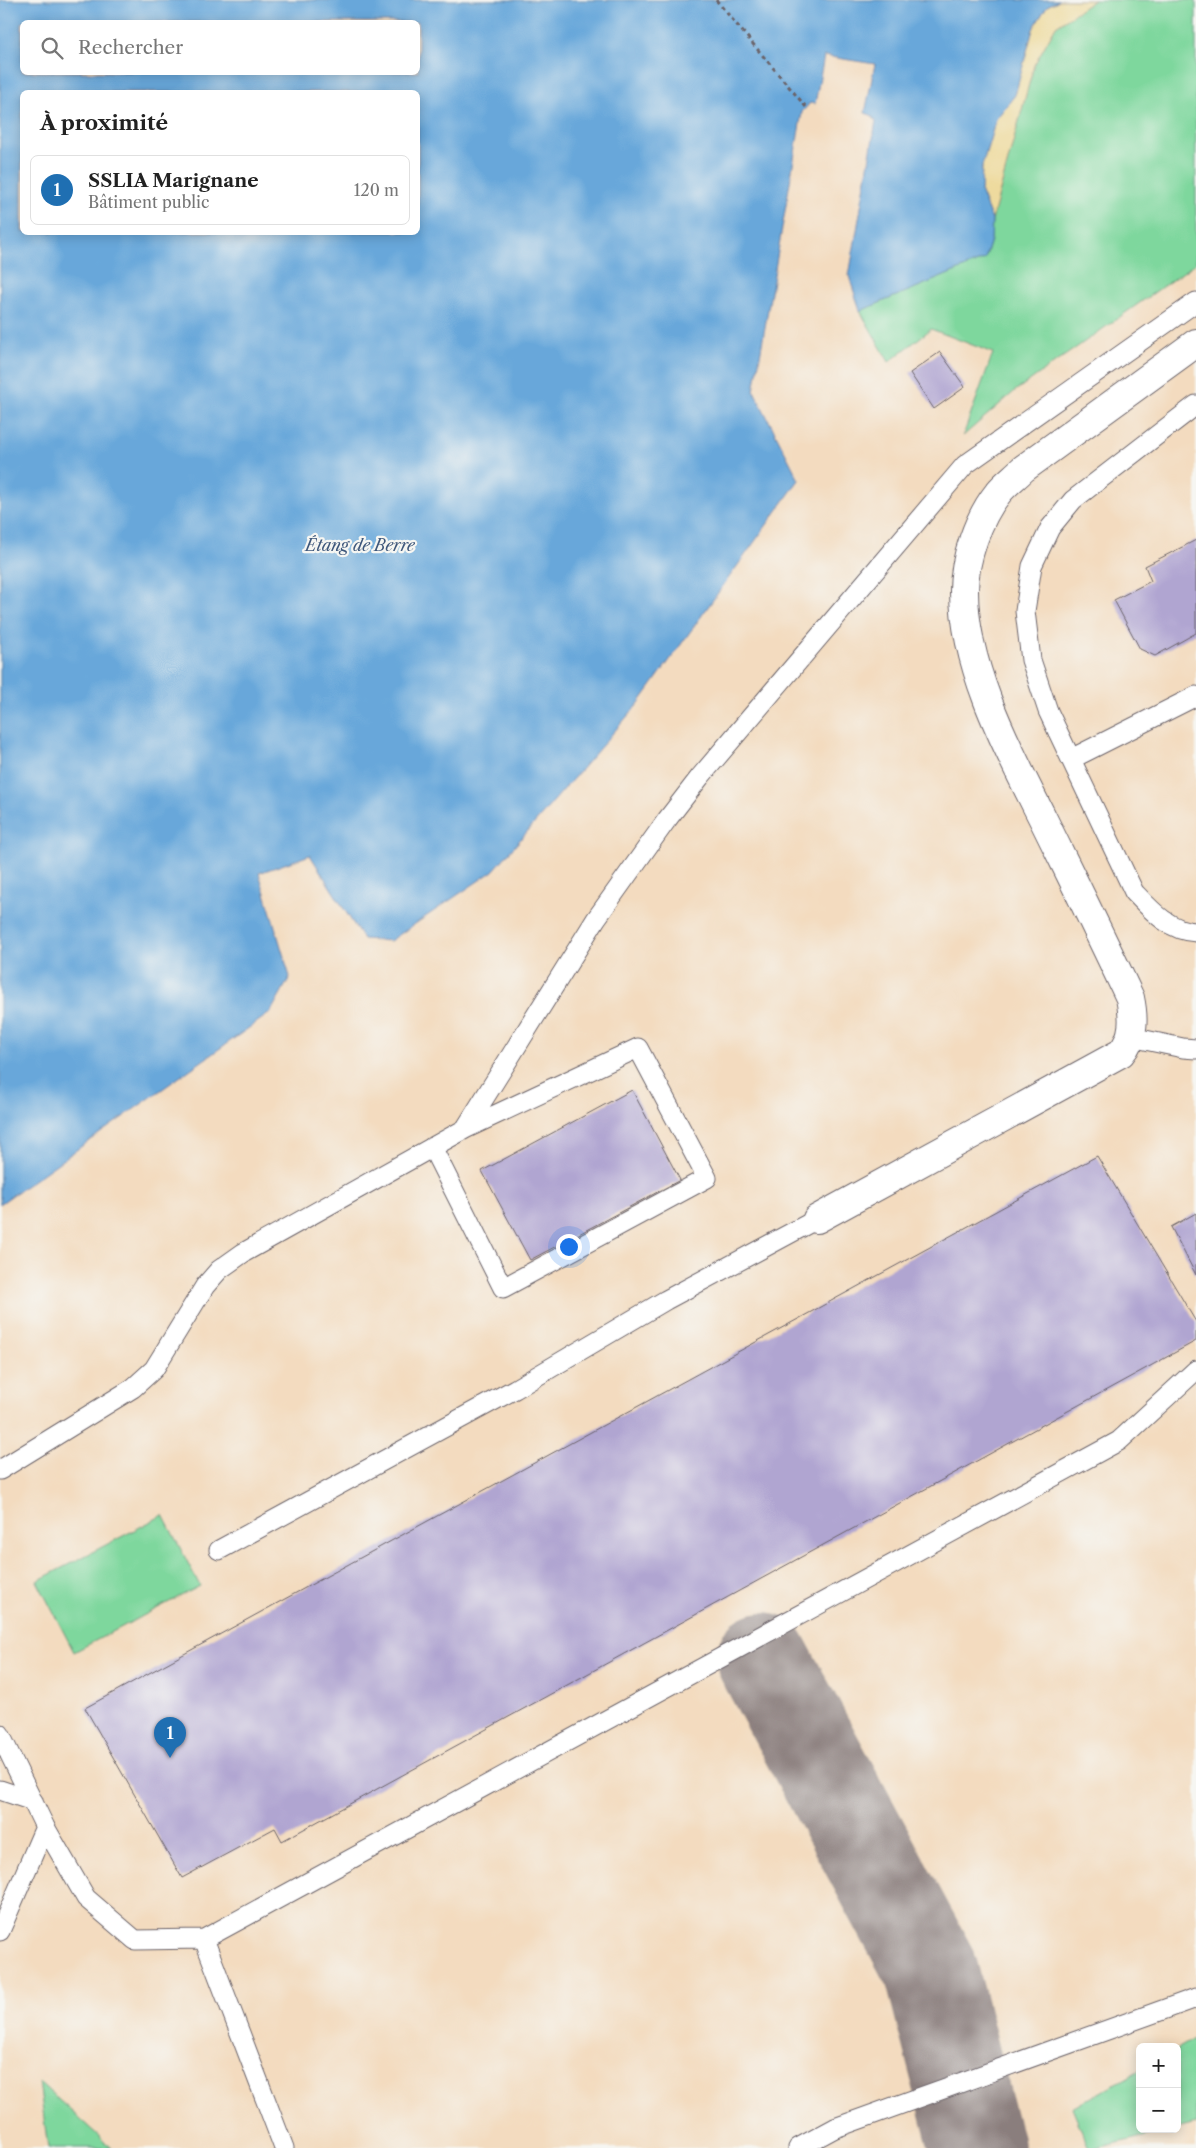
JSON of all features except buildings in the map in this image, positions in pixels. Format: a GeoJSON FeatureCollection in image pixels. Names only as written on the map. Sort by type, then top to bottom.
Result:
{"type":"FeatureCollection","features":[{"type":"Feature","properties":{"kind":"street"},"geometry":{"type":"LineString","coordinates":[[817,1219],[1122,1053],[1131,1037],[1133,1024],[1130,998],[1002,736],[980,678],[968,630],[964,591],[968,559],[981,522],[998,493],[1023,470],[1196,343]]}},
{"type":"Feature","properties":{"kind":"lane"},"geometry":{"type":"LineString","coordinates":[[465,1129],[596,919],[666,821],[700,777],[965,465],[1196,302]]}},
{"type":"Feature","properties":{"kind":"lane"},"geometry":{"type":"LineString","coordinates":[[1196,405],[1073,500],[1050,528],[1032,566],[1025,611],[1031,660],[1048,711],[1134,892],[1155,915],[1184,932],[1196,932]]}},
{"type":"Feature","properties":{"kind":"lane"},"geometry":{"type":"LineString","coordinates":[[1071,759],[1196,696]]}},
{"type":"Feature","properties":{"kind":"lane"},"geometry":{"type":"LineString","coordinates":[[1131,1037],[1196,1049]]}},
{"type":"Feature","properties":{"kind":"lane"},"geometry":{"type":"LineString","coordinates":[[0,1470],[133,1388],[154,1369],[205,1286],[219,1270],[243,1253],[432,1147],[465,1129],[638,1048],[707,1178],[502,1288],[432,1147]]}},
{"type":"Feature","properties":{"kind":"lane"},"geometry":{"type":"LineString","coordinates":[[219,1550],[515,1389],[666,1300],[817,1219]]}},
{"type":"Feature","properties":{"kind":"lane"},"geometry":{"type":"LineString","coordinates":[[0,1734],[46,1827],[86,1898],[135,1940],[204,1939],[1119,1441],[1196,1370]]}},
{"type":"Feature","properties":{"kind":"lane"},"geometry":{"type":"LineString","coordinates":[[0,1790],[33,1801]]}},
{"type":"Feature","properties":{"kind":"lane"},"geometry":{"type":"LineString","coordinates":[[0,1931],[46,1827]]}},
{"type":"Feature","properties":{"kind":"lane"},"geometry":{"type":"LineString","coordinates":[[204,1939],[284,2148]]}},
{"type":"Feature","properties":{"kind":"lane"},"geometry":{"type":"LineString","coordinates":[[798,2148],[835,2128],[1196,1998]]}},
{"type":"Feature","properties":{"kind":"path"},"geometry":{"type":"LineString","coordinates":[[716,0],[806,107]]}},
{"type":"Feature","properties":{"kind":"green space"},"geometry":{"type":"Polygon","coordinates":[[[1094,0],[1196,0],[1196,263],[1015,391],[963,436],[993,353],[931,329],[889,362],[860,311],[985,259],[991,240],[992,220],[1034,65],[1056,26],[1094,0]]]}},
{"type":"Feature","properties":{"kind":"green space"},"geometry":{"type":"Polygon","coordinates":[[[163,1515],[200,1586],[74,1652],[37,1581],[163,1515]]]}},
{"type":"Feature","properties":{"kind":"green space"},"geometry":{"type":"Polygon","coordinates":[[[1196,2038],[1196,2124],[1181,2128],[1181,2088],[1181,2047],[1196,2038]]]}},
{"type":"Feature","properties":{"kind":"green space"},"geometry":{"type":"Polygon","coordinates":[[[1136,2072],[1136,2133],[1159,2133],[1097,2148],[1089,2148],[1072,2108],[1136,2072]]]}},
{"type":"Feature","properties":{"kind":"green space"},"geometry":{"type":"Polygon","coordinates":[[[39,2082],[112,2148],[48,2148],[39,2082]]]}},
{"type":"Feature","properties":{"kind":"sand"},"geometry":{"type":"Polygon","coordinates":[[[1059,0],[1094,0],[1056,26],[1034,65],[992,220],[981,193],[982,166],[996,119],[1015,95],[1033,29],[1047,6],[1059,0]]]}},
{"type":"Feature","properties":{"kind":"water","name":"Étang de Berre"},"geometry":{"type":"Polygon","coordinates":[[[0,0],[1059,0],[1047,6],[1033,29],[1015,95],[996,119],[982,166],[981,193],[992,220],[991,240],[985,259],[860,311],[849,276],[876,121],[871,115],[865,113],[875,64],[824,56],[815,104],[810,103],[802,112],[754,391],[799,480],[639,703],[493,871],[390,941],[363,939],[310,855],[259,873],[290,977],[270,1013],[0,1204],[0,0]]]}},
{"type":"Feature","properties":{"kind":"taxiway"},"geometry":{"type":"LineString","coordinates":[[763,1659],[931,1970],[977,2148]]}},
{"type":"Feature","properties":{"kind":"place","name":"SSLIA Marignane"},"geometry":{"type":"Point","coordinates":[170,1758]}}]}
